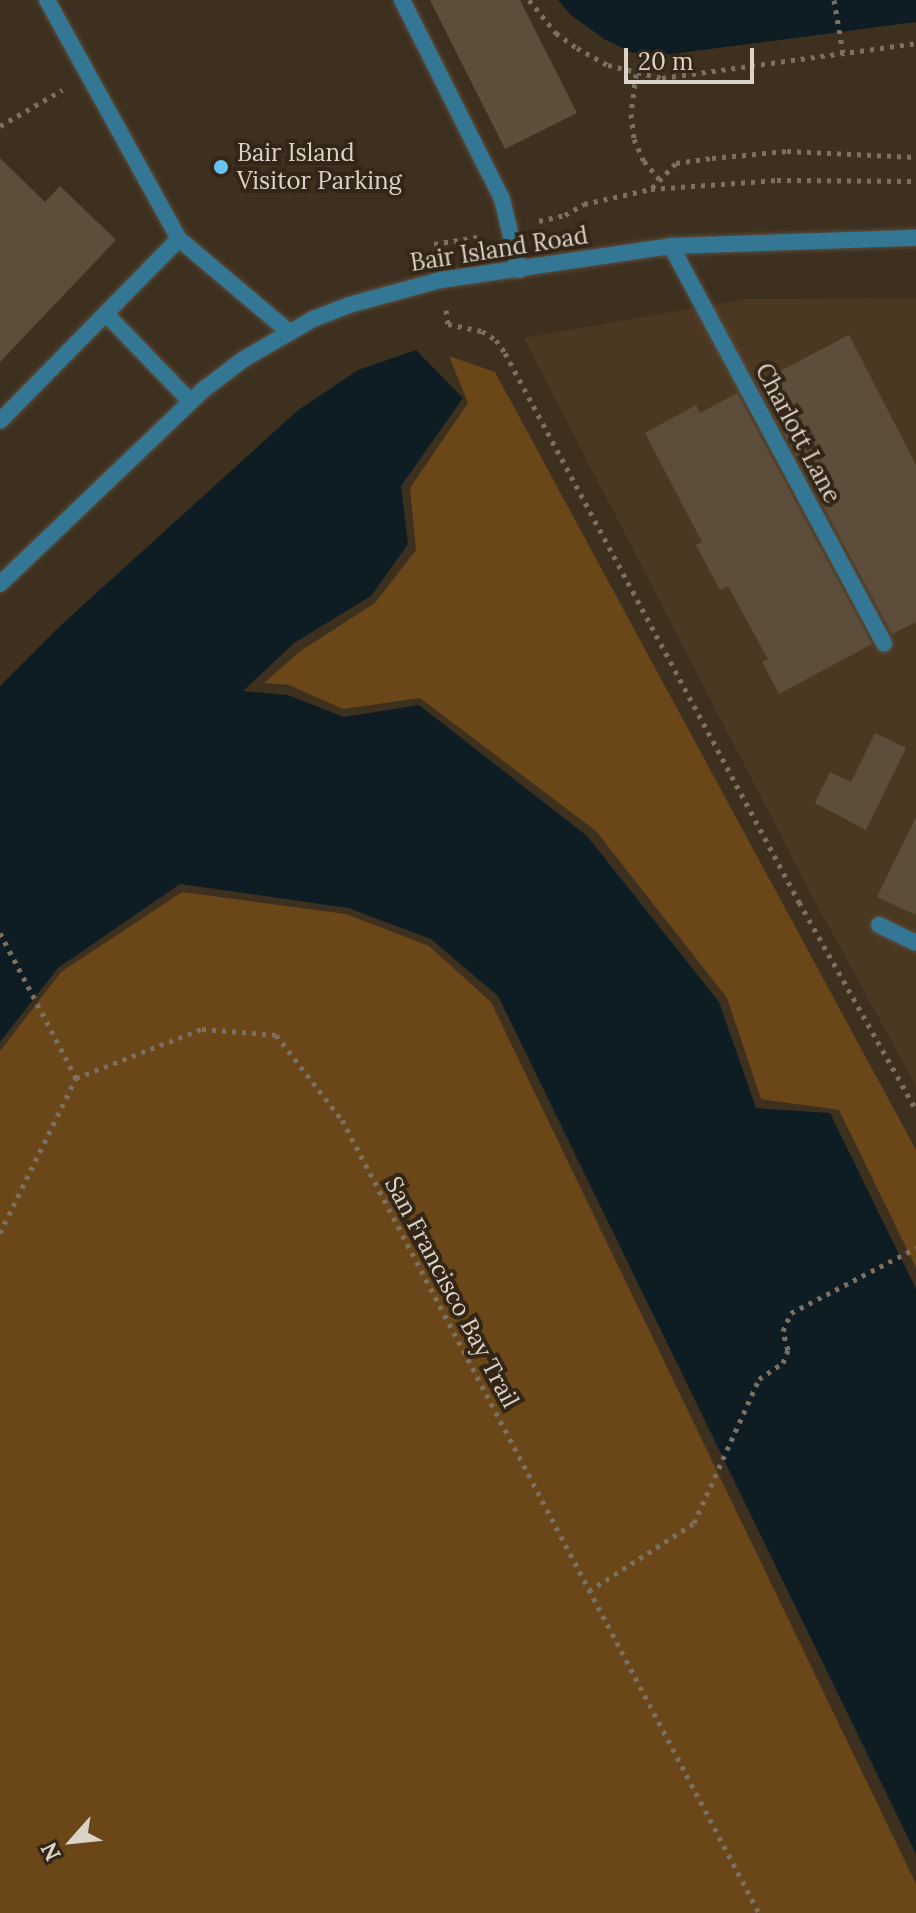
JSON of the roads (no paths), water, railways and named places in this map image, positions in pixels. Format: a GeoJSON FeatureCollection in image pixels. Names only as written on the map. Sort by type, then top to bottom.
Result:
{"type":"FeatureCollection","features":[{"type":"Feature","properties":{"kind":"street"},"geometry":{"type":"LineString","coordinates":[[47,0],[179,239],[289,332]]}},
{"type":"Feature","properties":{"kind":"street"},"geometry":{"type":"LineString","coordinates":[[402,0],[502,199],[519,270]]}},
{"type":"Feature","properties":{"kind":"street","name":"Bair Island Road"},"geometry":{"type":"LineString","coordinates":[[0,584],[191,402],[244,359],[289,332],[349,305],[415,286],[671,246],[916,238]]}},
{"type":"Feature","properties":{"kind":"street"},"geometry":{"type":"LineString","coordinates":[[0,421],[179,239]]}},
{"type":"Feature","properties":{"kind":"street","name":"Charlott Lane"},"geometry":{"type":"LineString","coordinates":[[671,246],[884,643]]}},
{"type":"Feature","properties":{"kind":"street"},"geometry":{"type":"LineString","coordinates":[[106,314],[191,402]]}},
{"type":"Feature","properties":{"kind":"street"},"geometry":{"type":"LineString","coordinates":[[879,925],[916,943]]}},
{"type":"Feature","properties":{"kind":"place","name":"Bair Island Visitor Parking"},"geometry":{"type":"Point","coordinates":[221,167]}}]}
